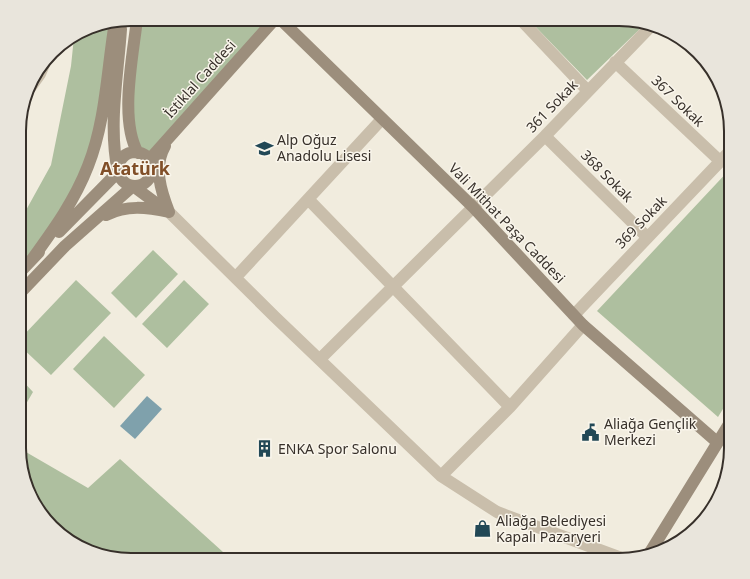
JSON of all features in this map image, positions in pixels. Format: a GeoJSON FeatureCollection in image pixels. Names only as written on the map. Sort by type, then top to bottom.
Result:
{"type":"FeatureCollection","features":[{"type":"Feature","properties":{"kind":"street"},"geometry":{"type":"LineString","coordinates":[[26,287],[56,255],[133,186],[144,183],[148,180],[152,170],[149,160],[138,153],[133,141],[129,111],[136,26]]}},
{"type":"Feature","properties":{"kind":"street","name":"İstiklal Caddesi"},"geometry":{"type":"LineString","coordinates":[[149,160],[269,26]]}},
{"type":"Feature","properties":{"kind":"street","name":"Vali Mithat Paşa Caddesi"},"geometry":{"type":"LineString","coordinates":[[287,26],[473,207],[583,325],[717,442]]}},
{"type":"Feature","properties":{"kind":"street"},"geometry":{"type":"LineString","coordinates":[[527,26],[588,91]]}},
{"type":"Feature","properties":{"kind":"street"},"geometry":{"type":"LineString","coordinates":[[121,27],[114,117],[115,157],[118,172],[123,181],[133,186],[169,212],[441,476],[497,512],[608,553]]}},
{"type":"Feature","properties":{"kind":"street"},"geometry":{"type":"LineString","coordinates":[[33,258],[75,196],[88,166],[97,135],[114,28]]}},
{"type":"Feature","properties":{"kind":"street","name":"361 Sokak"},"geometry":{"type":"LineString","coordinates":[[473,207],[545,136],[647,30]]}},
{"type":"Feature","properties":{"kind":"street","name":"367 Sokak"},"geometry":{"type":"LineString","coordinates":[[615,62],[721,162]]}},
{"type":"Feature","properties":{"kind":"street"},"geometry":{"type":"LineString","coordinates":[[236,277],[382,119]]}},
{"type":"Feature","properties":{"kind":"street"},"geometry":{"type":"LineString","coordinates":[[169,212],[162,195],[159,168],[163,150],[174,131]]}},
{"type":"Feature","properties":{"kind":"street","name":"368 Sokak"},"geometry":{"type":"LineString","coordinates":[[545,136],[647,237]]}},
{"type":"Feature","properties":{"kind":"street"},"geometry":{"type":"LineString","coordinates":[[26,266],[118,172],[120,161],[124,156],[138,153]]}},
{"type":"Feature","properties":{"kind":"street","name":"369 Sokak"},"geometry":{"type":"LineString","coordinates":[[574,315],[647,237],[724,158]]}},
{"type":"Feature","properties":{"kind":"street"},"geometry":{"type":"LineString","coordinates":[[148,180],[169,212]]}},
{"type":"Feature","properties":{"kind":"street"},"geometry":{"type":"LineString","coordinates":[[308,199],[392,288],[510,407]]}},
{"type":"Feature","properties":{"kind":"street"},"geometry":{"type":"LineString","coordinates":[[320,359],[473,207]]}},
{"type":"Feature","properties":{"kind":"street"},"geometry":{"type":"LineString","coordinates":[[95,220],[118,209],[149,208],[169,212]]}},
{"type":"Feature","properties":{"kind":"street"},"geometry":{"type":"LineString","coordinates":[[441,476],[510,407],[583,325]]}},
{"type":"Feature","properties":{"kind":"street"},"geometry":{"type":"LineString","coordinates":[[653,547],[724,432]]}},
{"type":"Feature","properties":{"kind":"green space"},"geometry":{"type":"Polygon","coordinates":[[[136,26],[268,26],[145,156],[138,153],[130,85],[136,26]]]}},
{"type":"Feature","properties":{"kind":"green space"},"geometry":{"type":"Polygon","coordinates":[[[535,26],[625,26],[640,29],[587,80],[535,26]]]}},
{"type":"Feature","properties":{"kind":"green space"},"geometry":{"type":"Polygon","coordinates":[[[114,28],[89,166],[26,263],[26,210],[51,165],[71,66],[73,44],[91,34],[114,28]]]}},
{"type":"Feature","properties":{"kind":"green space"},"geometry":{"type":"Polygon","coordinates":[[[724,175],[724,407],[718,417],[597,311],[724,175]]]}},
{"type":"Feature","properties":{"kind":"green space"},"geometry":{"type":"Polygon","coordinates":[[[153,250],[178,274],[136,318],[111,293],[153,250]]]}},
{"type":"Feature","properties":{"kind":"green space"},"geometry":{"type":"Polygon","coordinates":[[[76,280],[111,313],[51,375],[26,352],[26,333],[76,280]]]}},
{"type":"Feature","properties":{"kind":"green space"},"geometry":{"type":"Polygon","coordinates":[[[184,280],[209,304],[167,348],[142,324],[184,280]]]}},
{"type":"Feature","properties":{"kind":"green space"},"geometry":{"type":"Polygon","coordinates":[[[104,336],[145,375],[114,408],[73,369],[104,336]]]}},
{"type":"Feature","properties":{"kind":"green space"},"geometry":{"type":"Polygon","coordinates":[[[26,384],[33,392],[26,404],[26,384]]]}},
{"type":"Feature","properties":{"kind":"green space"},"geometry":{"type":"Polygon","coordinates":[[[26,452],[88,488],[120,459],[223,552],[125,553],[104,549],[79,539],[62,527],[44,506],[34,488],[28,468],[26,452]]]}},
{"type":"Feature","properties":{"kind":"water"},"geometry":{"type":"Polygon","coordinates":[[[147,396],[162,409],[135,439],[120,426],[147,396]]]}},
{"type":"Feature","properties":{"kind":"place","name":"Alp Oğuz Anadolu Lisesi"},"geometry":{"type":"Point","coordinates":[264,148]}},
{"type":"Feature","properties":{"kind":"place","name":"Aliağa Gençlik Merkezi"},"geometry":{"type":"Point","coordinates":[591,432]}},
{"type":"Feature","properties":{"kind":"place","name":"ENKA Spor Salonu"},"geometry":{"type":"Point","coordinates":[265,449]}},
{"type":"Feature","properties":{"kind":"place","name":"Aliağa Belediyesi Kapalı Pazaryeri"},"geometry":{"type":"Point","coordinates":[483,529]}},
{"type":"Feature","properties":{"kind":"district","name":"Atatürk"},"geometry":{"type":"Point","coordinates":[135,169]}}]}
